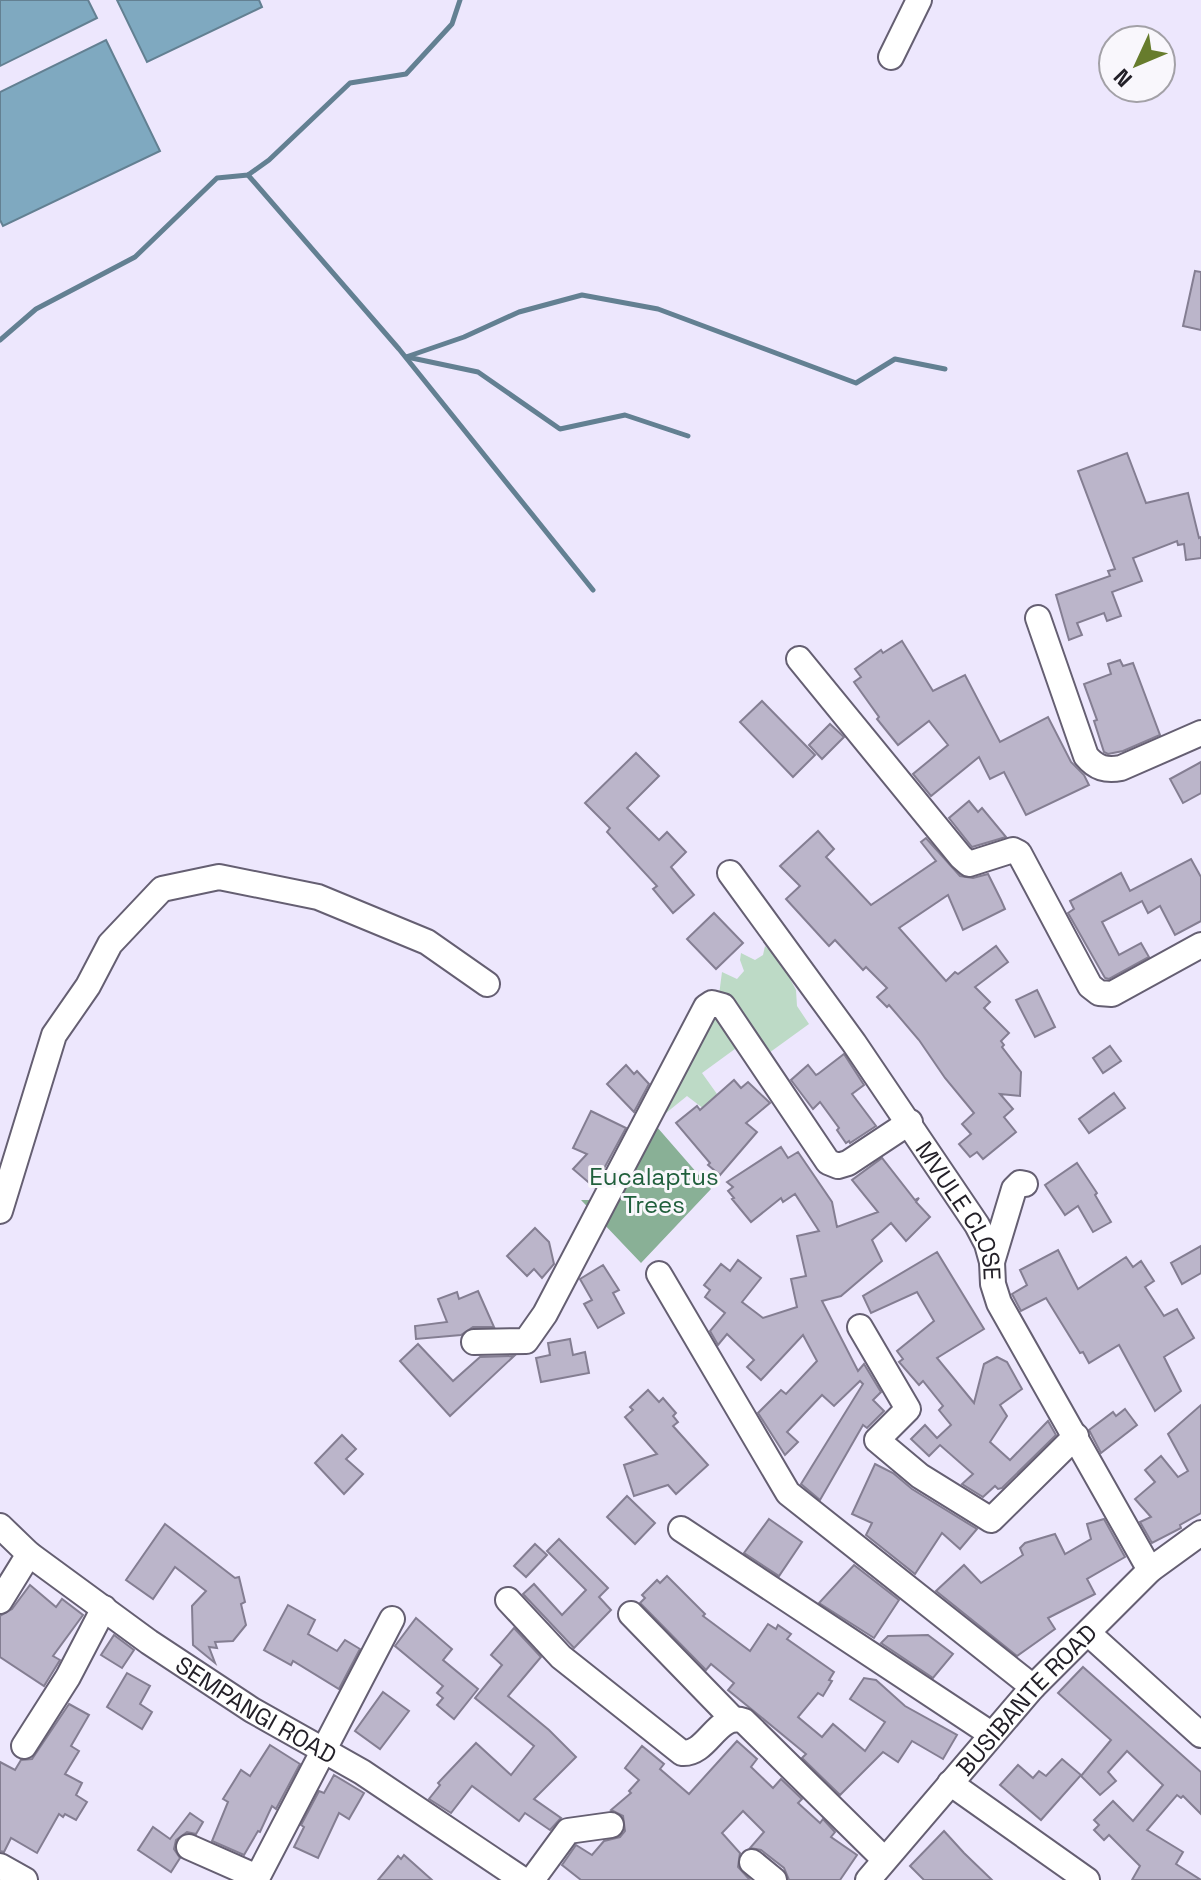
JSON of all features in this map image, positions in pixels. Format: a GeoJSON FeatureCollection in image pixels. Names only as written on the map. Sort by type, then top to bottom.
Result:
{"type":"FeatureCollection","features":[{"type":"Feature","properties":{"kind":"street"},"geometry":{"type":"LineString","coordinates":[[891,57],[919,0]]}},
{"type":"Feature","properties":{"kind":"street"},"geometry":{"type":"LineString","coordinates":[[1038,618],[1086,756],[1093,765],[1109,771],[1121,768],[1201,733]]}},
{"type":"Feature","properties":{"kind":"street"},"geometry":{"type":"LineString","coordinates":[[799,659],[961,857],[969,864],[1013,850],[1019,853],[1090,986],[1099,993],[1112,994],[1201,945]]}},
{"type":"Feature","properties":{"kind":"street","name":"MVULE CLOSE"},"geometry":{"type":"LineString","coordinates":[[730,873],[910,1122],[984,1237],[999,1303],[1150,1570]]}},
{"type":"Feature","properties":{"kind":"street"},"geometry":{"type":"LineString","coordinates":[[0,1211],[54,1035],[88,986],[110,944],[162,889],[219,877],[318,897],[427,942],[487,984]]}},
{"type":"Feature","properties":{"kind":"street"},"geometry":{"type":"LineString","coordinates":[[474,1342],[526,1341],[545,1314],[706,1007],[712,1003],[723,1006],[828,1162],[838,1166],[848,1163],[910,1122]]}},
{"type":"Feature","properties":{"kind":"street"},"geometry":{"type":"LineString","coordinates":[[992,1262],[1014,1189],[1020,1183],[1025,1184]]}},
{"type":"Feature","properties":{"kind":"street"},"geometry":{"type":"LineString","coordinates":[[659,1274],[788,1493],[1033,1687]]}},
{"type":"Feature","properties":{"kind":"street"},"geometry":{"type":"LineString","coordinates":[[860,1327],[908,1409],[877,1440],[920,1476],[991,1520],[1076,1436]]}},
{"type":"Feature","properties":{"kind":"street","name":"SEMPANGI ROAD"},"geometry":{"type":"LineString","coordinates":[[0,1526],[29,1554],[226,1694],[323,1748],[428,1814],[523,1880]]}},
{"type":"Feature","properties":{"kind":"street"},"geometry":{"type":"LineString","coordinates":[[681,1529],[991,1734]]}},
{"type":"Feature","properties":{"kind":"street","name":"BUSIBANTE ROAD"},"geometry":{"type":"LineString","coordinates":[[868,1880],[1033,1687],[1150,1570],[1201,1533]]}},
{"type":"Feature","properties":{"kind":"street"},"geometry":{"type":"LineString","coordinates":[[0,1601],[29,1554]]}},
{"type":"Feature","properties":{"kind":"street"},"geometry":{"type":"LineString","coordinates":[[508,1600],[561,1657],[682,1753],[696,1750],[726,1721],[744,1721],[884,1859]]}},
{"type":"Feature","properties":{"kind":"street"},"geometry":{"type":"LineString","coordinates":[[24,1746],[68,1677],[104,1608]]}},
{"type":"Feature","properties":{"kind":"street"},"geometry":{"type":"LineString","coordinates":[[631,1614],[733,1719]]}},
{"type":"Feature","properties":{"kind":"street"},"geometry":{"type":"LineString","coordinates":[[189,1847],[257,1878],[392,1619]]}},
{"type":"Feature","properties":{"kind":"street"},"geometry":{"type":"LineString","coordinates":[[1088,1633],[1201,1735]]}},
{"type":"Feature","properties":{"kind":"street"},"geometry":{"type":"LineString","coordinates":[[950,1783],[1087,1880]]}},
{"type":"Feature","properties":{"kind":"street"},"geometry":{"type":"LineString","coordinates":[[532,1880],[568,1831],[611,1825]]}},
{"type":"Feature","properties":{"kind":"street"},"geometry":{"type":"LineString","coordinates":[[752,1862],[774,1880]]}},
{"type":"Feature","properties":{"kind":"street"},"geometry":{"type":"LineString","coordinates":[[0,1866],[25,1880]]}},
{"type":"Feature","properties":{"kind":"green space"},"geometry":{"type":"Polygon","coordinates":[[[765,946],[779,958],[796,990],[797,1006],[809,1024],[762,1058],[719,995],[722,972],[737,979],[744,971],[741,953],[755,960],[763,955],[765,946]]]}},
{"type":"Feature","properties":{"kind":"green space"},"geometry":{"type":"Polygon","coordinates":[[[715,1010],[739,1046],[702,1073],[717,1094],[704,1109],[687,1096],[666,1113],[664,1109],[715,1010]]]}},
{"type":"Feature","properties":{"kind":"green space","name":"Eucalaptus Trees"},"geometry":{"type":"Polygon","coordinates":[[[650,1119],[711,1189],[641,1263],[581,1200],[593,1200],[650,1119]]]}},
{"type":"Feature","properties":{"kind":"water"},"geometry":{"type":"Polygon","coordinates":[[[0,0],[88,0],[97,18],[0,66],[0,0]]]}},
{"type":"Feature","properties":{"kind":"water"},"geometry":{"type":"Polygon","coordinates":[[[117,0],[259,0],[262,7],[147,62],[117,0]]]}},
{"type":"Feature","properties":{"kind":"water"},"geometry":{"type":"Polygon","coordinates":[[[106,40],[160,151],[3,226],[0,220],[0,92],[106,40]]]}},
{"type":"Feature","properties":{"kind":"building"},"geometry":{"type":"Polygon","coordinates":[[[1195,271],[1201,272],[1201,330],[1183,326],[1195,271]]]}},
{"type":"Feature","properties":{"kind":"building"},"geometry":{"type":"Polygon","coordinates":[[[1127,453],[1146,503],[1188,493],[1201,537],[1201,558],[1186,560],[1184,544],[1178,545],[1177,541],[1133,558],[1142,581],[1112,592],[1121,616],[1107,621],[1104,613],[1077,623],[1082,635],[1069,640],[1056,595],[1110,576],[1108,571],[1115,569],[1078,471],[1127,453]]]}},
{"type":"Feature","properties":{"kind":"building"},"geometry":{"type":"Polygon","coordinates":[[[902,641],[933,691],[965,675],[1000,742],[1048,717],[1071,762],[1089,785],[1026,815],[1004,772],[990,779],[979,757],[931,796],[913,774],[948,745],[929,721],[898,745],[854,682],[861,677],[855,669],[881,650],[883,653],[902,641]]]}},
{"type":"Feature","properties":{"kind":"building"},"geometry":{"type":"Polygon","coordinates":[[[1120,660],[1123,666],[1133,663],[1160,735],[1108,754],[1104,752],[1084,684],[1111,674],[1108,664],[1120,660]]]}},
{"type":"Feature","properties":{"kind":"building"},"geometry":{"type":"Polygon","coordinates":[[[762,701],[815,755],[793,777],[740,722],[762,701]]]}},
{"type":"Feature","properties":{"kind":"building"},"geometry":{"type":"Polygon","coordinates":[[[830,724],[844,737],[822,759],[809,745],[830,724]]]}},
{"type":"Feature","properties":{"kind":"building"},"geometry":{"type":"Polygon","coordinates":[[[636,753],[659,776],[627,808],[659,840],[667,832],[686,852],[671,867],[694,895],[673,913],[653,889],[657,886],[607,832],[610,828],[585,803],[636,753]]]}},
{"type":"Feature","properties":{"kind":"building"},"geometry":{"type":"Polygon","coordinates":[[[1201,762],[1201,793],[1183,803],[1170,779],[1201,762]]]}},
{"type":"Feature","properties":{"kind":"building"},"geometry":{"type":"Polygon","coordinates":[[[969,801],[978,812],[982,808],[1006,837],[972,847],[949,818],[969,801]]]}},
{"type":"Feature","properties":{"kind":"building"},"geometry":{"type":"Polygon","coordinates":[[[818,831],[834,849],[826,857],[871,905],[936,861],[921,842],[926,838],[960,876],[973,878],[988,874],[1005,909],[963,930],[948,895],[899,928],[946,981],[996,946],[1008,962],[975,987],[990,1002],[984,1008],[1009,1033],[1001,1041],[1002,1047],[1021,1072],[1020,1096],[1000,1094],[1013,1109],[1004,1117],[1016,1132],[983,1159],[977,1152],[970,1157],[959,1144],[971,1134],[962,1124],[974,1113],[919,1040],[889,1005],[887,1007],[877,997],[887,988],[866,967],[863,970],[835,940],[829,946],[786,899],[800,886],[780,866],[818,831]]]}},
{"type":"Feature","properties":{"kind":"building"},"geometry":{"type":"Polygon","coordinates":[[[1191,859],[1201,877],[1201,921],[1175,935],[1160,906],[1148,913],[1142,901],[1102,922],[1119,955],[1141,943],[1149,957],[1109,979],[1105,978],[1068,913],[1074,909],[1070,901],[1121,873],[1130,891],[1191,859]]]}},
{"type":"Feature","properties":{"kind":"building"},"geometry":{"type":"Polygon","coordinates":[[[714,913],[743,943],[716,969],[687,939],[714,913]]]}},
{"type":"Feature","properties":{"kind":"building"},"geometry":{"type":"Polygon","coordinates":[[[1037,990],[1055,1027],[1035,1037],[1016,1000],[1037,990]]]}},
{"type":"Feature","properties":{"kind":"building"},"geometry":{"type":"Polygon","coordinates":[[[1110,1046],[1121,1061],[1103,1073],[1093,1058],[1110,1046]]]}},
{"type":"Feature","properties":{"kind":"building"},"geometry":{"type":"Polygon","coordinates":[[[844,1054],[864,1085],[852,1094],[876,1126],[850,1143],[846,1143],[820,1102],[813,1109],[791,1080],[808,1065],[816,1075],[844,1054]]]}},
{"type":"Feature","properties":{"kind":"building"},"geometry":{"type":"Polygon","coordinates":[[[626,1065],[649,1084],[634,1112],[607,1084],[626,1065]]]}},
{"type":"Feature","properties":{"kind":"building"},"geometry":{"type":"Polygon","coordinates":[[[734,1080],[741,1088],[748,1082],[770,1103],[746,1123],[757,1132],[720,1175],[708,1165],[710,1163],[676,1123],[697,1106],[700,1110],[734,1080]]]}},
{"type":"Feature","properties":{"kind":"building"},"geometry":{"type":"Polygon","coordinates":[[[1114,1093],[1125,1108],[1089,1133],[1079,1119],[1114,1093]]]}},
{"type":"Feature","properties":{"kind":"building"},"geometry":{"type":"Polygon","coordinates":[[[591,1111],[626,1128],[594,1187],[573,1169],[587,1154],[573,1148],[591,1111]]]}},
{"type":"Feature","properties":{"kind":"building"},"geometry":{"type":"Polygon","coordinates":[[[781,1147],[788,1158],[798,1152],[832,1202],[837,1227],[878,1212],[852,1180],[882,1158],[915,1200],[919,1198],[916,1202],[930,1217],[906,1241],[891,1223],[872,1240],[882,1261],[841,1296],[822,1301],[858,1371],[864,1364],[881,1392],[873,1400],[884,1411],[867,1428],[863,1425],[820,1500],[801,1484],[863,1384],[860,1381],[834,1406],[822,1395],[787,1432],[798,1442],[785,1455],[758,1413],[781,1390],[786,1394],[817,1361],[803,1335],[761,1380],[747,1367],[754,1360],[727,1334],[718,1345],[710,1331],[725,1313],[705,1297],[710,1290],[704,1285],[721,1264],[730,1271],[738,1260],[761,1278],[742,1302],[763,1318],[797,1307],[791,1279],[806,1276],[797,1236],[819,1231],[795,1194],[783,1202],[781,1198],[751,1222],[732,1199],[728,1191],[733,1187],[727,1182],[781,1147]]]}},
{"type":"Feature","properties":{"kind":"building"},"geometry":{"type":"Polygon","coordinates":[[[1077,1163],[1111,1222],[1093,1232],[1078,1206],[1065,1215],[1045,1185],[1077,1163]]]}},
{"type":"Feature","properties":{"kind":"building"},"geometry":{"type":"Polygon","coordinates":[[[535,1228],[549,1242],[554,1264],[542,1278],[534,1269],[527,1276],[507,1256],[535,1228]]]}},
{"type":"Feature","properties":{"kind":"building"},"geometry":{"type":"Polygon","coordinates":[[[1201,1246],[1201,1273],[1182,1284],[1171,1263],[1201,1246]]]}},
{"type":"Feature","properties":{"kind":"building"},"geometry":{"type":"Polygon","coordinates":[[[1058,1250],[1078,1289],[1126,1257],[1133,1267],[1141,1261],[1154,1281],[1145,1287],[1164,1316],[1177,1309],[1194,1338],[1164,1357],[1181,1391],[1155,1411],[1119,1345],[1089,1363],[1046,1298],[1021,1311],[1012,1294],[1027,1285],[1020,1270],[1058,1250]]]}},
{"type":"Feature","properties":{"kind":"building"},"geometry":{"type":"Polygon","coordinates":[[[937,1252],[984,1329],[937,1358],[974,1403],[984,1364],[997,1357],[1007,1362],[1022,1389],[1000,1405],[1007,1416],[990,1442],[1010,1460],[1048,1421],[1056,1435],[1002,1488],[995,1486],[983,1497],[962,1484],[973,1474],[940,1445],[929,1456],[911,1439],[925,1425],[937,1438],[951,1425],[939,1410],[943,1406],[923,1381],[919,1385],[899,1362],[903,1359],[897,1351],[934,1321],[917,1292],[871,1313],[863,1296],[937,1252]]]}},
{"type":"Feature","properties":{"kind":"building"},"geometry":{"type":"Polygon","coordinates":[[[603,1265],[619,1290],[613,1293],[624,1313],[598,1328],[584,1304],[592,1300],[580,1279],[603,1265]]]}},
{"type":"Feature","properties":{"kind":"building"},"geometry":{"type":"Polygon","coordinates":[[[478,1291],[494,1327],[473,1327],[461,1335],[416,1339],[415,1326],[447,1322],[438,1299],[457,1292],[459,1299],[478,1291]]]}},
{"type":"Feature","properties":{"kind":"building"},"geometry":{"type":"Polygon","coordinates":[[[570,1339],[573,1355],[585,1352],[589,1373],[541,1382],[536,1358],[550,1355],[548,1343],[570,1339]]]}},
{"type":"Feature","properties":{"kind":"building"},"geometry":{"type":"Polygon","coordinates":[[[418,1344],[453,1381],[480,1357],[514,1356],[450,1416],[400,1361],[418,1344]]]}},
{"type":"Feature","properties":{"kind":"building"},"geometry":{"type":"Polygon","coordinates":[[[648,1390],[659,1402],[663,1398],[676,1413],[673,1416],[678,1422],[673,1426],[708,1465],[676,1494],[668,1485],[634,1496],[624,1465],[657,1454],[625,1417],[633,1410],[630,1407],[648,1390]]]}},
{"type":"Feature","properties":{"kind":"building"},"geometry":{"type":"Polygon","coordinates":[[[1201,1405],[1201,1513],[1152,1543],[1140,1522],[1151,1517],[1135,1499],[1155,1482],[1145,1470],[1161,1456],[1178,1477],[1188,1471],[1168,1434],[1201,1405]]]}},
{"type":"Feature","properties":{"kind":"building"},"geometry":{"type":"Polygon","coordinates":[[[1125,1409],[1137,1425],[1101,1453],[1089,1430],[1113,1412],[1116,1416],[1125,1409]]]}},
{"type":"Feature","properties":{"kind":"building"},"geometry":{"type":"Polygon","coordinates":[[[342,1435],[356,1449],[346,1459],[363,1474],[344,1494],[315,1463],[342,1435]]]}},
{"type":"Feature","properties":{"kind":"building"},"geometry":{"type":"Polygon","coordinates":[[[875,1464],[977,1529],[960,1549],[942,1533],[915,1574],[866,1535],[872,1523],[852,1514],[875,1464]]]}},
{"type":"Feature","properties":{"kind":"building"},"geometry":{"type":"Polygon","coordinates":[[[627,1496],[655,1523],[635,1544],[607,1517],[627,1496]]]}},
{"type":"Feature","properties":{"kind":"building"},"geometry":{"type":"Polygon","coordinates":[[[769,1519],[802,1542],[779,1576],[744,1553],[769,1519]]]}},
{"type":"Feature","properties":{"kind":"building"},"geometry":{"type":"Polygon","coordinates":[[[1104,1519],[1125,1557],[1087,1579],[1095,1594],[1048,1618],[1055,1629],[1017,1656],[936,1591],[964,1565],[981,1583],[1023,1555],[1020,1548],[1025,1543],[1055,1534],[1065,1554],[1091,1539],[1087,1524],[1104,1519]]]}},
{"type":"Feature","properties":{"kind":"building"},"geometry":{"type":"Polygon","coordinates":[[[165,1524],[235,1578],[239,1577],[246,1625],[233,1641],[215,1642],[217,1648],[209,1647],[215,1663],[193,1645],[192,1606],[206,1591],[175,1567],[153,1599],[126,1580],[165,1524]]]}},
{"type":"Feature","properties":{"kind":"building"},"geometry":{"type":"Polygon","coordinates":[[[559,1539],[608,1588],[599,1597],[611,1610],[574,1648],[523,1594],[534,1584],[562,1615],[586,1590],[547,1551],[559,1539]]]}},
{"type":"Feature","properties":{"kind":"building"},"geometry":{"type":"Polygon","coordinates":[[[535,1544],[547,1555],[526,1577],[514,1566],[535,1544]]]}},
{"type":"Feature","properties":{"kind":"building"},"geometry":{"type":"Polygon","coordinates":[[[854,1565],[899,1600],[874,1638],[819,1603],[854,1565]]]}},
{"type":"Feature","properties":{"kind":"building"},"geometry":{"type":"Polygon","coordinates":[[[667,1576],[705,1614],[703,1616],[750,1651],[768,1624],[776,1629],[778,1625],[791,1634],[787,1639],[834,1672],[823,1696],[818,1693],[798,1717],[822,1737],[833,1724],[865,1751],[885,1722],[850,1699],[864,1678],[876,1680],[905,1706],[957,1735],[943,1759],[912,1741],[898,1762],[883,1752],[840,1795],[802,1758],[806,1754],[728,1690],[734,1683],[711,1664],[706,1670],[640,1603],[645,1598],[642,1595],[657,1580],[660,1583],[667,1576]]]}},
{"type":"Feature","properties":{"kind":"building"},"geometry":{"type":"Polygon","coordinates":[[[30,1585],[56,1607],[62,1599],[83,1615],[53,1656],[60,1660],[44,1686],[0,1657],[0,1616],[12,1609],[30,1585]]]}},
{"type":"Feature","properties":{"kind":"building"},"geometry":{"type":"Polygon","coordinates":[[[288,1605],[315,1620],[308,1634],[337,1651],[345,1640],[360,1649],[339,1689],[293,1661],[291,1665],[264,1650],[288,1605]]]}},
{"type":"Feature","properties":{"kind":"building"},"geometry":{"type":"Polygon","coordinates":[[[416,1618],[452,1649],[443,1660],[478,1689],[454,1719],[437,1705],[443,1698],[437,1693],[443,1686],[395,1646],[416,1618]]]}},
{"type":"Feature","properties":{"kind":"building"},"geometry":{"type":"Polygon","coordinates":[[[514,1628],[541,1657],[508,1696],[576,1757],[534,1799],[561,1818],[550,1830],[525,1813],[519,1821],[472,1786],[451,1813],[429,1799],[440,1785],[438,1783],[476,1743],[511,1775],[534,1746],[475,1698],[502,1665],[491,1655],[514,1628]]]}},
{"type":"Feature","properties":{"kind":"building"},"geometry":{"type":"Polygon","coordinates":[[[114,1635],[134,1650],[122,1668],[101,1655],[114,1635]]]}},
{"type":"Feature","properties":{"kind":"building"},"geometry":{"type":"Polygon","coordinates":[[[928,1635],[953,1654],[933,1678],[881,1643],[888,1636],[928,1635]]]}},
{"type":"Feature","properties":{"kind":"building"},"geometry":{"type":"Polygon","coordinates":[[[1083,1667],[1201,1772],[1201,1814],[1183,1796],[1177,1795],[1147,1830],[1183,1852],[1176,1864],[1201,1880],[1132,1880],[1140,1866],[1109,1835],[1104,1840],[1094,1830],[1099,1825],[1094,1820],[1113,1801],[1133,1821],[1163,1785],[1127,1751],[1108,1772],[1116,1781],[1100,1795],[1081,1776],[1111,1740],[1058,1693],[1083,1667]]]}},
{"type":"Feature","properties":{"kind":"building"},"geometry":{"type":"Polygon","coordinates":[[[127,1673],[150,1686],[140,1704],[152,1712],[142,1729],[107,1707],[127,1673]]]}},
{"type":"Feature","properties":{"kind":"building"},"geometry":{"type":"Polygon","coordinates":[[[383,1692],[409,1711],[380,1749],[355,1731],[383,1692]]]}},
{"type":"Feature","properties":{"kind":"building"},"geometry":{"type":"Polygon","coordinates":[[[69,1704],[89,1715],[71,1746],[79,1751],[65,1774],[82,1783],[76,1795],[87,1802],[76,1820],[59,1814],[37,1853],[11,1838],[4,1852],[0,1851],[0,1762],[15,1770],[21,1760],[32,1759],[69,1704]]]}},
{"type":"Feature","properties":{"kind":"building"},"geometry":{"type":"Polygon","coordinates":[[[737,1741],[757,1759],[751,1767],[773,1788],[781,1779],[802,1799],[798,1803],[820,1823],[823,1819],[835,1832],[831,1837],[857,1855],[840,1880],[789,1880],[784,1868],[761,1850],[750,1848],[764,1832],[743,1811],[722,1833],[740,1853],[738,1867],[750,1880],[581,1880],[562,1865],[576,1845],[592,1855],[604,1841],[620,1837],[625,1831],[623,1816],[611,1810],[631,1793],[629,1791],[639,1780],[625,1768],[642,1746],[664,1764],[660,1769],[689,1794],[737,1741]]]}},
{"type":"Feature","properties":{"kind":"building"},"geometry":{"type":"Polygon","coordinates":[[[270,1745],[300,1764],[276,1809],[272,1806],[260,1832],[244,1855],[212,1841],[228,1802],[223,1799],[241,1770],[250,1776],[270,1745]]]}},
{"type":"Feature","properties":{"kind":"building"},"geometry":{"type":"Polygon","coordinates":[[[1062,1759],[1081,1775],[1041,1820],[1000,1785],[1018,1765],[1033,1778],[1039,1771],[1046,1776],[1062,1759]]]}},
{"type":"Feature","properties":{"kind":"building"},"geometry":{"type":"Polygon","coordinates":[[[334,1775],[364,1793],[349,1819],[339,1813],[318,1858],[294,1847],[304,1827],[301,1825],[319,1791],[324,1793],[334,1775]]]}},
{"type":"Feature","properties":{"kind":"building"},"geometry":{"type":"Polygon","coordinates":[[[190,1813],[203,1822],[196,1834],[187,1832],[176,1840],[174,1849],[180,1858],[171,1872],[138,1850],[153,1827],[170,1839],[190,1813]]]}},
{"type":"Feature","properties":{"kind":"building"},"geometry":{"type":"Polygon","coordinates":[[[944,1831],[992,1880],[924,1880],[910,1866],[944,1831]]]}},
{"type":"Feature","properties":{"kind":"building"},"geometry":{"type":"Polygon","coordinates":[[[404,1855],[432,1880],[378,1880],[398,1856],[401,1859],[404,1855]]]}},
{"type":"Feature","properties":{"kind":"waterway"},"geometry":{"type":"LineString","coordinates":[[0,340],[36,309],[135,257],[217,178],[248,175],[269,160],[350,83],[406,74],[452,24],[460,0]]}},
{"type":"Feature","properties":{"kind":"waterway"},"geometry":{"type":"LineString","coordinates":[[248,175],[399,349],[593,590]]}},
{"type":"Feature","properties":{"kind":"waterway"},"geometry":{"type":"LineString","coordinates":[[406,357],[464,337],[519,312],[582,295],[658,309],[856,383],[895,359],[945,369]]}},
{"type":"Feature","properties":{"kind":"waterway"},"geometry":{"type":"LineString","coordinates":[[407,357],[478,372],[560,429],[625,415],[688,436]]}}]}
